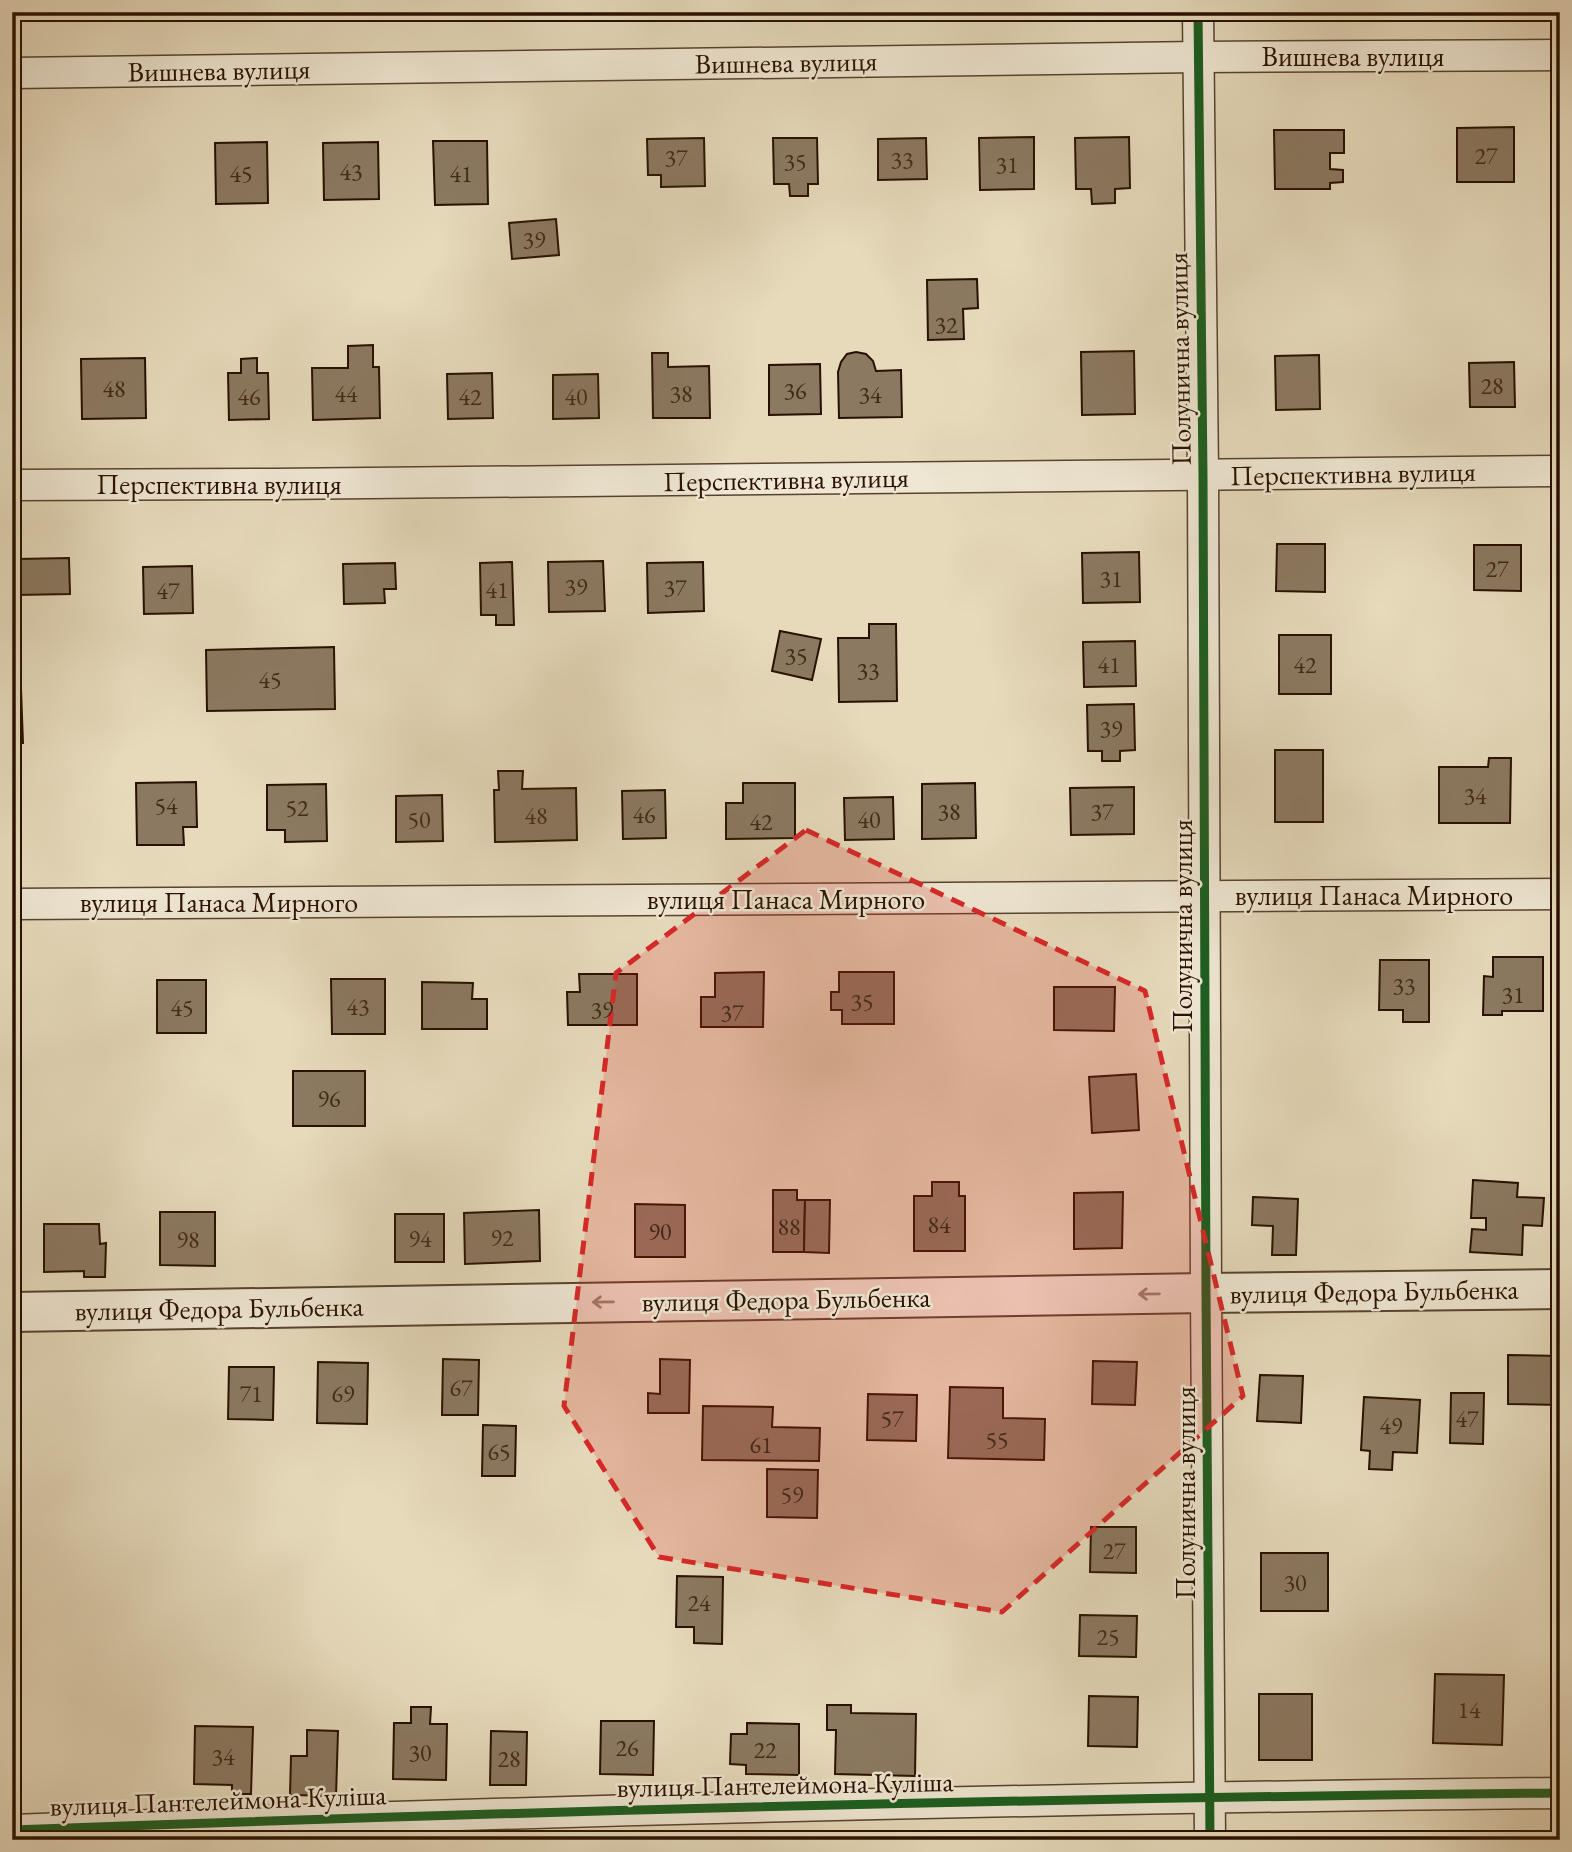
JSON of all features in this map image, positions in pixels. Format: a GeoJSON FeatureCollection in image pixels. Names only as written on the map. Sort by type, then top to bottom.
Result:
{"type":"FeatureCollection","features":[{"type":"Feature","properties":{"kind":"street","name":"Полунична вулиця"},"geometry":{"type":"LineString","coordinates":[[1198,12],[1210,1840]]}},
{"type":"Feature","properties":{"kind":"street","name":"Вишнева вулиця"},"geometry":{"type":"LineString","coordinates":[[12,73],[1199,57],[1560,55]]}},
{"type":"Feature","properties":{"kind":"street","name":"Перспективна вулиця"},"geometry":{"type":"LineString","coordinates":[[12,485],[1560,471]]}},
{"type":"Feature","properties":{"kind":"street","name":"вулиця Панаса Мирного"},"geometry":{"type":"LineString","coordinates":[[12,904],[1560,894]]}},
{"type":"Feature","properties":{"kind":"street","name":"вулиця Федора Бульбенка"},"geometry":{"type":"LineString","coordinates":[[12,1312],[1560,1289]]}},
{"type":"Feature","properties":{"kind":"street","name":"вулиця Пантелеймона Куліша"},"geometry":{"type":"LineString","coordinates":[[12,1830],[312,1819],[1210,1796],[1560,1793]]}},
{"type":"Feature","properties":{"kind":"highlighted area"},"geometry":{"type":"Polygon","coordinates":[[[806,830],[1145,991],[1243,1396],[1002,1612],[659,1557],[564,1406],[616,973],[806,830]]]}},
{"type":"Feature","properties":{"kind":"building"},"geometry":{"type":"Polygon","coordinates":[[[1514,127],[1514,182],[1457,182],[1457,128],[1514,127]]]}},
{"type":"Feature","properties":{"kind":"building"},"geometry":{"type":"Polygon","coordinates":[[[1274,130],[1344,130],[1344,153],[1330,153],[1330,169],[1343,170],[1343,182],[1330,183],[1330,189],[1275,189],[1274,130]]]}},
{"type":"Feature","properties":{"kind":"building"},"geometry":{"type":"Polygon","coordinates":[[[1034,137],[1034,189],[980,190],[979,138],[1034,137]]]}},
{"type":"Feature","properties":{"kind":"building"},"geometry":{"type":"Polygon","coordinates":[[[1129,137],[1130,188],[1115,189],[1115,203],[1092,204],[1091,189],[1076,189],[1075,138],[1129,137]]]}},
{"type":"Feature","properties":{"kind":"building"},"geometry":{"type":"Polygon","coordinates":[[[704,138],[705,186],[661,187],[661,175],[648,175],[647,139],[704,138]]]}},
{"type":"Feature","properties":{"kind":"building"},"geometry":{"type":"Polygon","coordinates":[[[773,138],[817,138],[818,184],[808,184],[808,196],[790,196],[789,184],[774,184],[773,138]]]}},
{"type":"Feature","properties":{"kind":"building"},"geometry":{"type":"Polygon","coordinates":[[[926,138],[927,179],[878,180],[878,139],[926,138]]]}},
{"type":"Feature","properties":{"kind":"building"},"geometry":{"type":"Polygon","coordinates":[[[433,141],[487,141],[488,204],[435,205],[433,141]]]}},
{"type":"Feature","properties":{"kind":"building"},"geometry":{"type":"Polygon","coordinates":[[[267,142],[268,203],[216,204],[215,143],[267,142]]]}},
{"type":"Feature","properties":{"kind":"building"},"geometry":{"type":"Polygon","coordinates":[[[378,142],[379,199],[324,200],[323,143],[378,142]]]}},
{"type":"Feature","properties":{"kind":"building"},"geometry":{"type":"Polygon","coordinates":[[[556,219],[559,255],[512,259],[509,223],[556,219]]]}},
{"type":"Feature","properties":{"kind":"building"},"geometry":{"type":"Polygon","coordinates":[[[977,279],[978,308],[963,309],[964,339],[928,340],[927,280],[977,279]]]}},
{"type":"Feature","properties":{"kind":"building"},"geometry":{"type":"Polygon","coordinates":[[[373,345],[373,367],[379,367],[380,418],[313,420],[312,368],[348,368],[348,346],[373,345]]]}},
{"type":"Feature","properties":{"kind":"building"},"geometry":{"type":"Polygon","coordinates":[[[1134,351],[1135,414],[1082,415],[1081,352],[1134,351]]]}},
{"type":"Feature","properties":{"kind":"building"},"geometry":{"type":"Polygon","coordinates":[[[652,353],[668,353],[668,367],[709,366],[710,418],[653,418],[652,353]]]}},
{"type":"Feature","properties":{"kind":"building"},"geometry":{"type":"Polygon","coordinates":[[[847,354],[866,354],[873,361],[876,371],[901,370],[902,417],[839,418],[838,372],[847,354]]]}},
{"type":"Feature","properties":{"kind":"building"},"geometry":{"type":"Polygon","coordinates":[[[1319,355],[1320,409],[1276,410],[1275,356],[1319,355]]]}},
{"type":"Feature","properties":{"kind":"building"},"geometry":{"type":"Polygon","coordinates":[[[145,358],[146,418],[82,419],[81,359],[145,358]]]}},
{"type":"Feature","properties":{"kind":"building"},"geometry":{"type":"Polygon","coordinates":[[[257,358],[257,373],[268,373],[269,419],[229,420],[228,373],[241,373],[241,359],[257,358]]]}},
{"type":"Feature","properties":{"kind":"building"},"geometry":{"type":"Polygon","coordinates":[[[1514,362],[1515,407],[1470,407],[1469,363],[1514,362]]]}},
{"type":"Feature","properties":{"kind":"building"},"geometry":{"type":"Polygon","coordinates":[[[820,364],[821,414],[769,415],[769,365],[820,364]]]}},
{"type":"Feature","properties":{"kind":"building"},"geometry":{"type":"Polygon","coordinates":[[[492,373],[493,418],[448,419],[447,374],[492,373]]]}},
{"type":"Feature","properties":{"kind":"building"},"geometry":{"type":"Polygon","coordinates":[[[598,374],[599,418],[553,419],[553,375],[598,374]]]}},
{"type":"Feature","properties":{"kind":"building"},"geometry":{"type":"Polygon","coordinates":[[[1277,544],[1325,544],[1325,592],[1276,591],[1277,544]]]}},
{"type":"Feature","properties":{"kind":"building"},"geometry":{"type":"Polygon","coordinates":[[[1474,545],[1521,545],[1521,591],[1474,590],[1474,545]]]}},
{"type":"Feature","properties":{"kind":"building"},"geometry":{"type":"Polygon","coordinates":[[[1139,552],[1140,602],[1083,603],[1082,553],[1139,552]]]}},
{"type":"Feature","properties":{"kind":"building"},"geometry":{"type":"Polygon","coordinates":[[[69,558],[70,594],[17,595],[17,559],[69,558]]]}},
{"type":"Feature","properties":{"kind":"building"},"geometry":{"type":"Polygon","coordinates":[[[603,561],[605,611],[549,612],[548,562],[603,561]]]}},
{"type":"Feature","properties":{"kind":"building"},"geometry":{"type":"Polygon","coordinates":[[[512,562],[514,625],[496,625],[496,615],[481,615],[480,563],[512,562]]]}},
{"type":"Feature","properties":{"kind":"building"},"geometry":{"type":"Polygon","coordinates":[[[703,562],[704,611],[648,613],[647,563],[703,562]]]}},
{"type":"Feature","properties":{"kind":"building"},"geometry":{"type":"Polygon","coordinates":[[[395,563],[396,589],[384,589],[385,603],[344,604],[343,564],[395,563]]]}},
{"type":"Feature","properties":{"kind":"building"},"geometry":{"type":"Polygon","coordinates":[[[192,566],[193,613],[144,614],[143,567],[192,566]]]}},
{"type":"Feature","properties":{"kind":"building"},"geometry":{"type":"Polygon","coordinates":[[[869,624],[896,624],[897,701],[839,702],[838,638],[869,638],[869,624]]]}},
{"type":"Feature","properties":{"kind":"building"},"geometry":{"type":"Polygon","coordinates":[[[780,631],[821,639],[812,680],[772,671],[780,631]]]}},
{"type":"Feature","properties":{"kind":"building"},"geometry":{"type":"Polygon","coordinates":[[[1279,635],[1331,635],[1331,694],[1279,694],[1279,635]]]}},
{"type":"Feature","properties":{"kind":"building"},"geometry":{"type":"Polygon","coordinates":[[[1135,641],[1136,686],[1084,687],[1083,642],[1135,641]]]}},
{"type":"Feature","properties":{"kind":"building"},"geometry":{"type":"Polygon","coordinates":[[[334,647],[335,709],[207,711],[206,650],[334,647]]]}},
{"type":"Feature","properties":{"kind":"building"},"geometry":{"type":"Polygon","coordinates":[[[21,689],[23,743],[12,743],[12,690],[21,689]]]}},
{"type":"Feature","properties":{"kind":"building"},"geometry":{"type":"Polygon","coordinates":[[[1134,704],[1135,750],[1120,751],[1120,761],[1102,761],[1102,751],[1088,751],[1087,705],[1134,704]]]}},
{"type":"Feature","properties":{"kind":"building"},"geometry":{"type":"Polygon","coordinates":[[[1275,750],[1323,750],[1323,822],[1275,822],[1275,750]]]}},
{"type":"Feature","properties":{"kind":"building"},"geometry":{"type":"Polygon","coordinates":[[[1489,758],[1511,758],[1510,823],[1439,823],[1439,767],[1488,767],[1489,758]]]}},
{"type":"Feature","properties":{"kind":"building"},"geometry":{"type":"Polygon","coordinates":[[[498,771],[523,771],[522,789],[576,788],[577,840],[495,842],[494,790],[499,790],[498,771]]]}},
{"type":"Feature","properties":{"kind":"building"},"geometry":{"type":"Polygon","coordinates":[[[196,782],[197,827],[183,827],[184,845],[137,845],[136,783],[196,782]]]}},
{"type":"Feature","properties":{"kind":"building"},"geometry":{"type":"Polygon","coordinates":[[[743,783],[795,783],[795,838],[726,839],[726,803],[743,803],[743,783]]]}},
{"type":"Feature","properties":{"kind":"building"},"geometry":{"type":"Polygon","coordinates":[[[975,783],[976,838],[922,839],[922,784],[975,783]]]}},
{"type":"Feature","properties":{"kind":"building"},"geometry":{"type":"Polygon","coordinates":[[[326,784],[327,841],[285,842],[285,830],[267,830],[267,785],[326,784]]]}},
{"type":"Feature","properties":{"kind":"building"},"geometry":{"type":"Polygon","coordinates":[[[1134,787],[1134,834],[1071,835],[1070,788],[1134,787]]]}},
{"type":"Feature","properties":{"kind":"building"},"geometry":{"type":"Polygon","coordinates":[[[665,790],[666,838],[623,839],[622,791],[665,790]]]}},
{"type":"Feature","properties":{"kind":"building"},"geometry":{"type":"Polygon","coordinates":[[[442,795],[443,841],[396,842],[396,796],[442,795]]]}},
{"type":"Feature","properties":{"kind":"building"},"geometry":{"type":"Polygon","coordinates":[[[893,797],[894,839],[845,840],[844,798],[893,797]]]}},
{"type":"Feature","properties":{"kind":"building"},"geometry":{"type":"Polygon","coordinates":[[[1493,957],[1543,957],[1543,1011],[1502,1011],[1502,1015],[1483,1015],[1484,976],[1493,977],[1493,957]]]}},
{"type":"Feature","properties":{"kind":"building"},"geometry":{"type":"Polygon","coordinates":[[[1380,960],[1429,960],[1429,1022],[1403,1022],[1403,1010],[1379,1010],[1380,960]]]}},
{"type":"Feature","properties":{"kind":"building"},"geometry":{"type":"Polygon","coordinates":[[[764,972],[763,1027],[701,1027],[701,997],[715,997],[715,973],[764,972]]]}},
{"type":"Feature","properties":{"kind":"building"},"geometry":{"type":"Polygon","coordinates":[[[839,972],[894,972],[894,1024],[842,1024],[842,1010],[831,1010],[831,992],[839,992],[839,972]]]}},
{"type":"Feature","properties":{"kind":"building"},"geometry":{"type":"Polygon","coordinates":[[[579,974],[637,974],[637,1025],[568,1025],[567,992],[580,992],[579,974]]]}},
{"type":"Feature","properties":{"kind":"building"},"geometry":{"type":"Polygon","coordinates":[[[331,979],[385,979],[385,1034],[332,1034],[331,979]]]}},
{"type":"Feature","properties":{"kind":"building"},"geometry":{"type":"Polygon","coordinates":[[[157,980],[206,980],[206,1033],[157,1033],[157,980]]]}},
{"type":"Feature","properties":{"kind":"building"},"geometry":{"type":"Polygon","coordinates":[[[422,982],[473,983],[472,999],[487,999],[487,1029],[422,1029],[422,982]]]}},
{"type":"Feature","properties":{"kind":"building"},"geometry":{"type":"Polygon","coordinates":[[[1054,987],[1115,987],[1114,1031],[1054,1030],[1054,987]]]}},
{"type":"Feature","properties":{"kind":"building"},"geometry":{"type":"Polygon","coordinates":[[[293,1071],[365,1071],[365,1126],[293,1126],[293,1071]]]}},
{"type":"Feature","properties":{"kind":"building"},"geometry":{"type":"Polygon","coordinates":[[[1136,1074],[1139,1130],[1092,1133],[1089,1077],[1136,1074]]]}},
{"type":"Feature","properties":{"kind":"building"},"geometry":{"type":"Polygon","coordinates":[[[1473,1180],[1518,1183],[1517,1197],[1544,1198],[1542,1226],[1523,1225],[1522,1255],[1470,1252],[1472,1229],[1486,1230],[1486,1218],[1471,1218],[1473,1180]]]}},
{"type":"Feature","properties":{"kind":"building"},"geometry":{"type":"Polygon","coordinates":[[[932,1182],[959,1182],[959,1196],[965,1196],[965,1251],[914,1251],[914,1196],[932,1196],[932,1182]]]}},
{"type":"Feature","properties":{"kind":"building"},"geometry":{"type":"Polygon","coordinates":[[[773,1190],[797,1190],[797,1200],[805,1200],[804,1252],[773,1252],[773,1190]]]}},
{"type":"Feature","properties":{"kind":"building"},"geometry":{"type":"Polygon","coordinates":[[[1123,1192],[1122,1248],[1074,1249],[1074,1193],[1123,1192]]]}},
{"type":"Feature","properties":{"kind":"building"},"geometry":{"type":"Polygon","coordinates":[[[1253,1197],[1298,1199],[1296,1255],[1272,1255],[1273,1226],[1252,1225],[1253,1197]]]}},
{"type":"Feature","properties":{"kind":"building"},"geometry":{"type":"Polygon","coordinates":[[[805,1200],[830,1200],[829,1253],[804,1252],[805,1200]]]}},
{"type":"Feature","properties":{"kind":"building"},"geometry":{"type":"Polygon","coordinates":[[[635,1204],[685,1205],[685,1257],[635,1257],[635,1204]]]}},
{"type":"Feature","properties":{"kind":"building"},"geometry":{"type":"Polygon","coordinates":[[[539,1210],[540,1261],[465,1264],[464,1213],[539,1210]]]}},
{"type":"Feature","properties":{"kind":"building"},"geometry":{"type":"Polygon","coordinates":[[[160,1212],[215,1212],[215,1266],[160,1265],[160,1212]]]}},
{"type":"Feature","properties":{"kind":"building"},"geometry":{"type":"Polygon","coordinates":[[[395,1214],[444,1214],[444,1262],[395,1262],[395,1214]]]}},
{"type":"Feature","properties":{"kind":"building"},"geometry":{"type":"Polygon","coordinates":[[[44,1224],[99,1224],[100,1244],[106,1243],[105,1277],[84,1277],[84,1271],[44,1272],[44,1224]]]}},
{"type":"Feature","properties":{"kind":"building"},"geometry":{"type":"Polygon","coordinates":[[[1508,1355],[1560,1356],[1560,1405],[1508,1404],[1508,1355]]]}},
{"type":"Feature","properties":{"kind":"building"},"geometry":{"type":"Polygon","coordinates":[[[443,1359],[479,1360],[478,1415],[442,1415],[443,1359]]]}},
{"type":"Feature","properties":{"kind":"building"},"geometry":{"type":"Polygon","coordinates":[[[660,1359],[690,1360],[689,1413],[648,1413],[648,1393],[660,1394],[660,1359]]]}},
{"type":"Feature","properties":{"kind":"building"},"geometry":{"type":"Polygon","coordinates":[[[1093,1361],[1137,1362],[1135,1405],[1092,1404],[1093,1361]]]}},
{"type":"Feature","properties":{"kind":"building"},"geometry":{"type":"Polygon","coordinates":[[[318,1362],[368,1363],[367,1424],[317,1423],[318,1362]]]}},
{"type":"Feature","properties":{"kind":"building"},"geometry":{"type":"Polygon","coordinates":[[[229,1367],[274,1367],[273,1420],[228,1419],[229,1367]]]}},
{"type":"Feature","properties":{"kind":"building"},"geometry":{"type":"Polygon","coordinates":[[[1260,1375],[1303,1376],[1301,1423],[1257,1421],[1260,1375]]]}},
{"type":"Feature","properties":{"kind":"building"},"geometry":{"type":"Polygon","coordinates":[[[950,1387],[1003,1388],[1003,1418],[1045,1419],[1044,1460],[948,1458],[950,1387]]]}},
{"type":"Feature","properties":{"kind":"building"},"geometry":{"type":"Polygon","coordinates":[[[1451,1393],[1484,1393],[1483,1444],[1450,1443],[1451,1393]]]}},
{"type":"Feature","properties":{"kind":"building"},"geometry":{"type":"Polygon","coordinates":[[[868,1394],[917,1395],[916,1441],[867,1440],[868,1394]]]}},
{"type":"Feature","properties":{"kind":"building"},"geometry":{"type":"Polygon","coordinates":[[[1364,1397],[1420,1400],[1417,1453],[1393,1452],[1392,1470],[1369,1469],[1370,1451],[1361,1450],[1364,1397]]]}},
{"type":"Feature","properties":{"kind":"building"},"geometry":{"type":"Polygon","coordinates":[[[703,1406],[773,1407],[772,1427],[820,1428],[819,1461],[702,1460],[703,1406]]]}},
{"type":"Feature","properties":{"kind":"building"},"geometry":{"type":"Polygon","coordinates":[[[483,1425],[516,1426],[515,1476],[482,1476],[483,1425]]]}},
{"type":"Feature","properties":{"kind":"building"},"geometry":{"type":"Polygon","coordinates":[[[767,1469],[818,1470],[817,1518],[767,1517],[767,1469]]]}},
{"type":"Feature","properties":{"kind":"building"},"geometry":{"type":"Polygon","coordinates":[[[1091,1527],[1136,1527],[1136,1573],[1090,1572],[1091,1527]]]}},
{"type":"Feature","properties":{"kind":"building"},"geometry":{"type":"Polygon","coordinates":[[[1261,1553],[1328,1553],[1328,1611],[1261,1611],[1261,1553]]]}},
{"type":"Feature","properties":{"kind":"building"},"geometry":{"type":"Polygon","coordinates":[[[677,1576],[723,1577],[722,1644],[694,1643],[694,1627],[676,1627],[677,1576]]]}},
{"type":"Feature","properties":{"kind":"building"},"geometry":{"type":"Polygon","coordinates":[[[1080,1615],[1137,1616],[1136,1657],[1079,1656],[1080,1615]]]}},
{"type":"Feature","properties":{"kind":"building"},"geometry":{"type":"Polygon","coordinates":[[[1435,1674],[1504,1675],[1502,1745],[1433,1743],[1435,1674]]]}},
{"type":"Feature","properties":{"kind":"building"},"geometry":{"type":"Polygon","coordinates":[[[1259,1694],[1312,1694],[1312,1760],[1259,1760],[1259,1694]]]}},
{"type":"Feature","properties":{"kind":"building"},"geometry":{"type":"Polygon","coordinates":[[[1089,1696],[1138,1697],[1137,1747],[1088,1746],[1089,1696]]]}},
{"type":"Feature","properties":{"kind":"building"},"geometry":{"type":"Polygon","coordinates":[[[827,1705],[851,1705],[851,1713],[916,1714],[915,1776],[835,1774],[836,1730],[827,1730],[827,1705]]]}},
{"type":"Feature","properties":{"kind":"building"},"geometry":{"type":"Polygon","coordinates":[[[411,1707],[431,1707],[430,1724],[447,1724],[446,1780],[393,1779],[394,1723],[411,1723],[411,1707]]]}},
{"type":"Feature","properties":{"kind":"building"},"geometry":{"type":"Polygon","coordinates":[[[601,1721],[654,1721],[653,1775],[600,1774],[601,1721]]]}},
{"type":"Feature","properties":{"kind":"building"},"geometry":{"type":"Polygon","coordinates":[[[747,1723],[799,1724],[799,1775],[746,1774],[746,1765],[730,1764],[731,1734],[747,1734],[747,1723]]]}},
{"type":"Feature","properties":{"kind":"building"},"geometry":{"type":"Polygon","coordinates":[[[195,1726],[253,1727],[251,1794],[232,1794],[232,1785],[194,1784],[195,1726]]]}},
{"type":"Feature","properties":{"kind":"building"},"geometry":{"type":"Polygon","coordinates":[[[307,1730],[338,1731],[336,1796],[290,1795],[291,1756],[307,1756],[307,1730]]]}},
{"type":"Feature","properties":{"kind":"building"},"geometry":{"type":"Polygon","coordinates":[[[491,1731],[527,1732],[526,1785],[490,1785],[491,1731]]]}},
{"type":"Feature","properties":{"kind":"cycle path"},"geometry":{"type":"LineString","coordinates":[[1198,12],[1210,1840]]}},
{"type":"Feature","properties":{"kind":"cycle path"},"geometry":{"type":"LineString","coordinates":[[12,1830],[786,1806],[1560,1793]]}}]}
